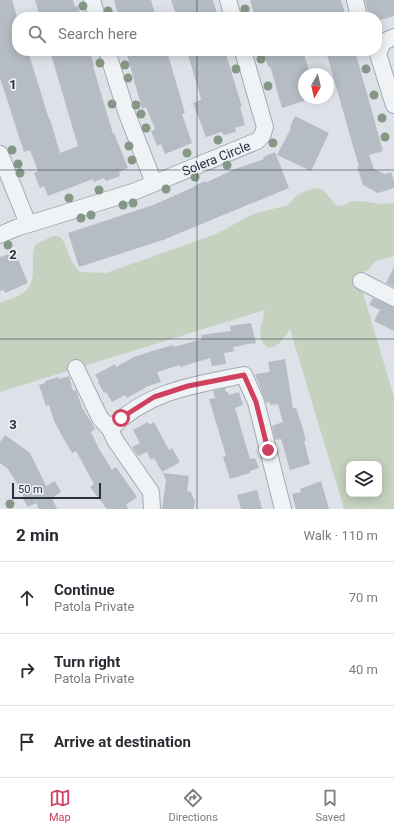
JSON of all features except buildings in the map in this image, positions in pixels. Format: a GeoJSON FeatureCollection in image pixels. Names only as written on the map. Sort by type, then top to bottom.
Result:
{"type":"FeatureCollection","features":[{"type":"Feature","properties":{"kind":"street"},"geometry":{"type":"LineString","coordinates":[[92,0],[96,12]]}},
{"type":"Feature","properties":{"kind":"street"},"geometry":{"type":"LineString","coordinates":[[228,0],[232,12]]}},
{"type":"Feature","properties":{"kind":"street"},"geometry":{"type":"LineString","coordinates":[[354,0],[358,12]]}},
{"type":"Feature","properties":{"kind":"street"},"geometry":{"type":"LineString","coordinates":[[109,56],[126,114],[154,183]]}},
{"type":"Feature","properties":{"kind":"street","name":"Solera Circle"},"geometry":{"type":"LineString","coordinates":[[0,235],[28,224],[133,192],[257,141],[262,136],[264,127],[244,56]]}},
{"type":"Feature","properties":{"kind":"street"},"geometry":{"type":"LineString","coordinates":[[379,56],[394,104]]}},
{"type":"Feature","properties":{"kind":"street"},"geometry":{"type":"LineString","coordinates":[[0,154],[28,224]]}},
{"type":"Feature","properties":{"kind":"street"},"geometry":{"type":"LineString","coordinates":[[361,281],[394,298]]}},
{"type":"Feature","properties":{"kind":"street"},"geometry":{"type":"LineString","coordinates":[[76,368],[100,418],[110,429],[151,492],[152,509]]}},
{"type":"Feature","properties":{"kind":"street"},"geometry":{"type":"LineString","coordinates":[[110,429],[121,418],[154,397],[188,386],[244,375],[256,402],[283,509]]}},
{"type":"Feature","properties":{"kind":"green space"},"geometry":{"type":"Polygon","coordinates":[[[318,188],[324,191],[336,205],[343,206],[357,201],[381,204],[394,203],[394,256],[375,261],[368,270],[357,273],[394,397],[394,509],[344,509],[290,329],[279,343],[268,348],[263,343],[260,335],[265,310],[0,392],[0,303],[20,295],[28,288],[31,283],[35,245],[53,236],[59,236],[64,242],[72,262],[80,272],[106,273],[216,234],[253,214],[288,205],[297,195],[311,189],[318,188]]]}},
{"type":"Feature","properties":{"kind":"route"},"geometry":{"type":"LineString","coordinates":[[121,418],[154,397],[188,386],[244,375],[256,402],[268,450]]}}]}
